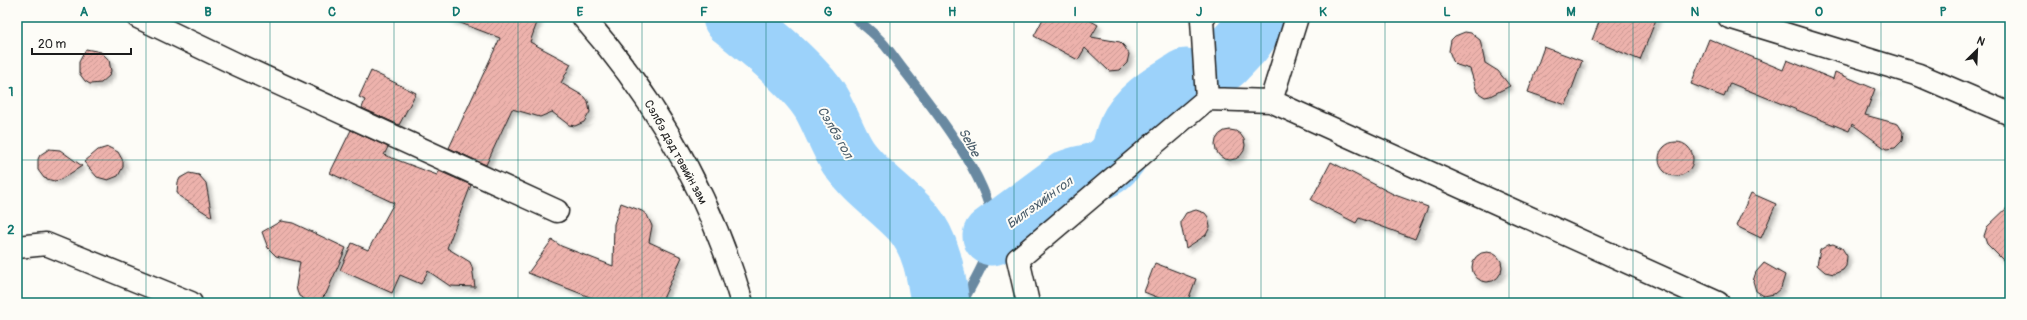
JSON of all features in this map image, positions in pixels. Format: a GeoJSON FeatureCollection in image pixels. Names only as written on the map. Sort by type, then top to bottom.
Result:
{"type":"FeatureCollection","features":[{"type":"Feature","properties":{"kind":"street"},"geometry":{"type":"LineString","coordinates":[[138,17],[238,65],[557,211]]}},
{"type":"Feature","properties":{"kind":"street","name":"Сэлбэ дэд төвийн зам"},"geometry":{"type":"LineString","coordinates":[[583,17],[621,62],[665,126],[707,206],[742,303]]}},
{"type":"Feature","properties":{"kind":"street"},"geometry":{"type":"LineString","coordinates":[[1204,17],[1202,20],[1207,99]]}},
{"type":"Feature","properties":{"kind":"street"},"geometry":{"type":"LineString","coordinates":[[1271,101],[1297,17]]}},
{"type":"Feature","properties":{"kind":"street"},"geometry":{"type":"LineString","coordinates":[[1729,17],[1919,75],[2010,114]]}},
{"type":"Feature","properties":{"kind":"street"},"geometry":{"type":"LineString","coordinates":[[1028,303],[1018,259],[1207,99],[1271,101],[1718,303]]}},
{"type":"Feature","properties":{"kind":"street"},"geometry":{"type":"LineString","coordinates":[[17,247],[46,244],[192,303]]}},
{"type":"Feature","properties":{"kind":"building"},"geometry":{"type":"Polygon","coordinates":[[[450,17],[539,17],[530,42],[571,64],[561,83],[585,97],[588,101],[590,112],[584,122],[575,126],[569,125],[552,112],[540,117],[512,109],[486,165],[449,148],[500,38],[450,19],[450,17]]]}},
{"type":"Feature","properties":{"kind":"building"},"geometry":{"type":"Polygon","coordinates":[[[1044,17],[1084,17],[1098,25],[1091,37],[1120,42],[1124,46],[1129,54],[1127,63],[1120,70],[1109,71],[1085,48],[1078,60],[1034,36],[1044,17]]]}},
{"type":"Feature","properties":{"kind":"building"},"geometry":{"type":"Polygon","coordinates":[[[1601,17],[1657,17],[1640,60],[1592,40],[1601,17]]]}},
{"type":"Feature","properties":{"kind":"building"},"geometry":{"type":"Polygon","coordinates":[[[1465,32],[1471,33],[1480,40],[1485,63],[1498,71],[1510,86],[1485,97],[1477,92],[1470,69],[1457,65],[1453,61],[1449,51],[1451,40],[1455,36],[1465,32]]]}},
{"type":"Feature","properties":{"kind":"building"},"geometry":{"type":"Polygon","coordinates":[[[1709,39],[1783,70],[1787,60],[1833,79],[1835,72],[1875,89],[1865,115],[1898,124],[1903,132],[1902,141],[1895,148],[1886,149],[1852,124],[1849,131],[1730,83],[1724,97],[1691,84],[1709,39]]]}},
{"type":"Feature","properties":{"kind":"building"},"geometry":{"type":"Polygon","coordinates":[[[1544,47],[1582,61],[1566,105],[1528,92],[1544,47]]]}},
{"type":"Feature","properties":{"kind":"building"},"geometry":{"type":"Polygon","coordinates":[[[86,49],[101,52],[109,60],[111,71],[109,76],[101,83],[90,84],[85,81],[79,73],[79,62],[86,49]]]}},
{"type":"Feature","properties":{"kind":"building"},"geometry":{"type":"Polygon","coordinates":[[[371,71],[416,93],[399,125],[362,108],[365,100],[359,97],[371,71]]]}},
{"type":"Feature","properties":{"kind":"building"},"geometry":{"type":"Polygon","coordinates":[[[351,130],[388,147],[384,155],[437,175],[439,171],[471,185],[447,248],[470,262],[475,287],[450,286],[428,271],[421,284],[400,275],[392,293],[340,270],[352,243],[368,250],[394,203],[330,173],[351,130]]]}},
{"type":"Feature","properties":{"kind":"building"},"geometry":{"type":"Polygon","coordinates":[[[1230,130],[1236,131],[1244,139],[1244,151],[1236,159],[1230,160],[1224,159],[1216,151],[1215,145],[1216,139],[1224,131],[1230,130]]]}},
{"type":"Feature","properties":{"kind":"building"},"geometry":{"type":"Polygon","coordinates":[[[1676,142],[1688,147],[1693,159],[1688,171],[1676,176],[1664,171],[1659,159],[1664,147],[1676,142]]]}},
{"type":"Feature","properties":{"kind":"building"},"geometry":{"type":"Polygon","coordinates":[[[108,147],[118,152],[123,161],[123,167],[118,176],[108,180],[97,177],[84,162],[98,150],[108,147]]]}},
{"type":"Feature","properties":{"kind":"building"},"geometry":{"type":"Polygon","coordinates":[[[49,149],[60,150],[82,166],[60,180],[54,181],[44,178],[38,170],[38,159],[40,155],[49,149]]]}},
{"type":"Feature","properties":{"kind":"building"},"geometry":{"type":"Polygon","coordinates":[[[1331,162],[1395,195],[1428,207],[1415,239],[1359,218],[1356,223],[1311,200],[1331,162]]]}},
{"type":"Feature","properties":{"kind":"building"},"geometry":{"type":"Polygon","coordinates":[[[189,173],[199,175],[206,183],[212,217],[179,196],[177,192],[178,182],[180,178],[189,173]]]}},
{"type":"Feature","properties":{"kind":"building"},"geometry":{"type":"Polygon","coordinates":[[[1751,193],[1776,204],[1761,238],[1736,226],[1751,193]]]}},
{"type":"Feature","properties":{"kind":"building"},"geometry":{"type":"Polygon","coordinates":[[[621,203],[642,211],[647,215],[652,226],[649,242],[682,257],[661,303],[605,303],[528,273],[552,240],[561,246],[613,266],[614,224],[621,203]]]}},
{"type":"Feature","properties":{"kind":"building"},"geometry":{"type":"Polygon","coordinates":[[[2010,205],[2010,267],[1987,244],[1984,236],[1987,227],[2010,205]]]}},
{"type":"Feature","properties":{"kind":"building"},"geometry":{"type":"Polygon","coordinates":[[[1196,210],[1205,213],[1208,217],[1210,227],[1206,235],[1186,248],[1181,221],[1186,213],[1196,210]]]}},
{"type":"Feature","properties":{"kind":"building"},"geometry":{"type":"Polygon","coordinates":[[[281,221],[293,223],[346,248],[326,294],[319,301],[308,301],[299,296],[296,286],[300,262],[276,256],[268,248],[262,232],[281,221]]]}},
{"type":"Feature","properties":{"kind":"building"},"geometry":{"type":"Polygon","coordinates":[[[1833,244],[1842,248],[1847,256],[1846,266],[1843,270],[1834,274],[1825,272],[1817,265],[1820,250],[1833,244]]]}},
{"type":"Feature","properties":{"kind":"building"},"geometry":{"type":"Polygon","coordinates":[[[1487,252],[1493,253],[1501,261],[1501,273],[1493,281],[1487,282],[1481,281],[1473,273],[1472,267],[1473,261],[1481,253],[1487,252]]]}},
{"type":"Feature","properties":{"kind":"building"},"geometry":{"type":"Polygon","coordinates":[[[1155,263],[1196,279],[1187,303],[1172,303],[1144,292],[1155,263]]]}},
{"type":"Feature","properties":{"kind":"building"},"geometry":{"type":"Polygon","coordinates":[[[1764,263],[1785,275],[1781,288],[1774,294],[1764,296],[1756,291],[1753,281],[1756,272],[1764,263]]]}},
{"type":"Feature","properties":{"kind":"waterway","name":"Сэлбэ гол"},"geometry":{"type":"LineString","coordinates":[[732,17],[780,57],[804,81],[821,103],[848,157],[862,174],[904,213],[919,230],[929,250],[932,260],[940,303]]}},
{"type":"Feature","properties":{"kind":"waterway","name":"Selbe"},"geometry":{"type":"LineString","coordinates":[[854,17],[885,45],[932,107],[962,151],[986,196],[992,218],[992,236],[990,245],[984,262],[962,303]]}},
{"type":"Feature","properties":{"kind":"waterway","name":"Билгэхийн гол"},"geometry":{"type":"LineString","coordinates":[[1223,62],[1242,42],[1260,17]]}},
{"type":"Feature","properties":{"kind":"waterway","name":"Билгэхийн гол"},"geometry":{"type":"LineString","coordinates":[[992,236],[1069,179],[1100,171],[1109,165],[1118,156],[1127,130],[1138,114],[1152,100],[1186,78]]}}]}
